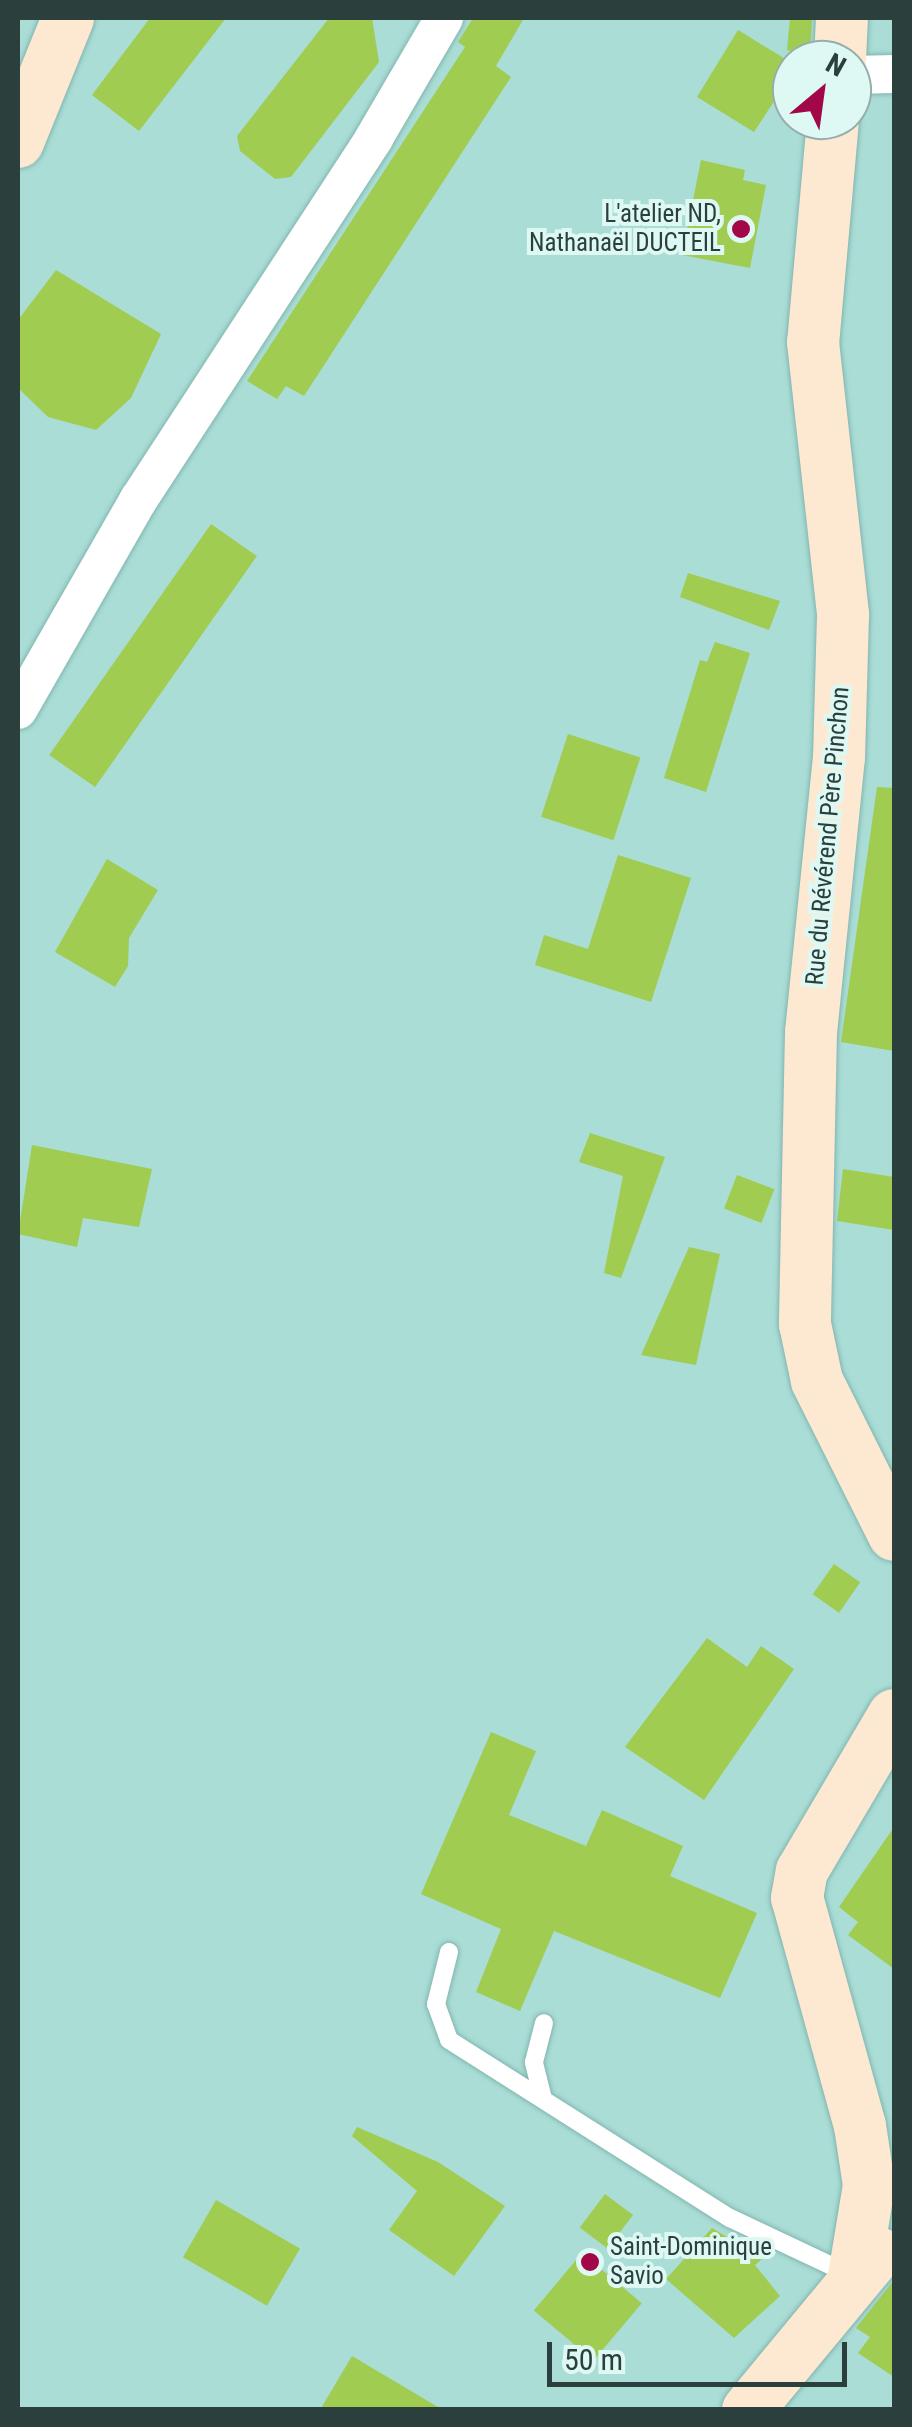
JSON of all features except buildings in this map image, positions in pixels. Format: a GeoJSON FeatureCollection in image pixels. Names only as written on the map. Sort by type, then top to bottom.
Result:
{"type":"FeatureCollection","features":[{"type":"Feature","properties":{"kind":"main road"},"geometry":{"type":"LineString","coordinates":[[18,142],[68,18]]}},
{"type":"Feature","properties":{"kind":"main road","name":"Rue du Révérend Père Pinchon"},"geometry":{"type":"LineString","coordinates":[[831,140],[813,342],[843,615],[838,757],[810,1050],[805,1324],[817,1381],[894,1535]]}},
{"type":"Feature","properties":{"kind":"main road"},"geometry":{"type":"LineString","coordinates":[[854,2276],[869,2185],[858,2118],[798,1898],[802,1872],[894,1716]]}},
{"type":"Feature","properties":{"kind":"main road"},"geometry":{"type":"LineString","coordinates":[[858,2118],[894,2154]]}},
{"type":"Feature","properties":{"kind":"main road"},"geometry":{"type":"LineString","coordinates":[[748,2410],[854,2276],[894,2238]]}},
{"type":"Feature","properties":{"kind":"street"},"geometry":{"type":"LineString","coordinates":[[18,710],[139,499],[374,138],[444,18]]}},
{"type":"Feature","properties":{"kind":"lane"},"geometry":{"type":"LineString","coordinates":[[449,1952],[436,2004],[449,2040],[730,2218],[854,2276]]}},
{"type":"Feature","properties":{"kind":"lane"},"geometry":{"type":"LineString","coordinates":[[543,2100],[534,2062],[544,2023]]}},
{"type":"Feature","properties":{"kind":"place","name":"L'atelier ND, Nathanaël DUCTEIL"},"geometry":{"type":"Point","coordinates":[741,229]}},
{"type":"Feature","properties":{"kind":"place","name":"Saint-Dominique Savio"},"geometry":{"type":"Point","coordinates":[590,2262]}}]}
